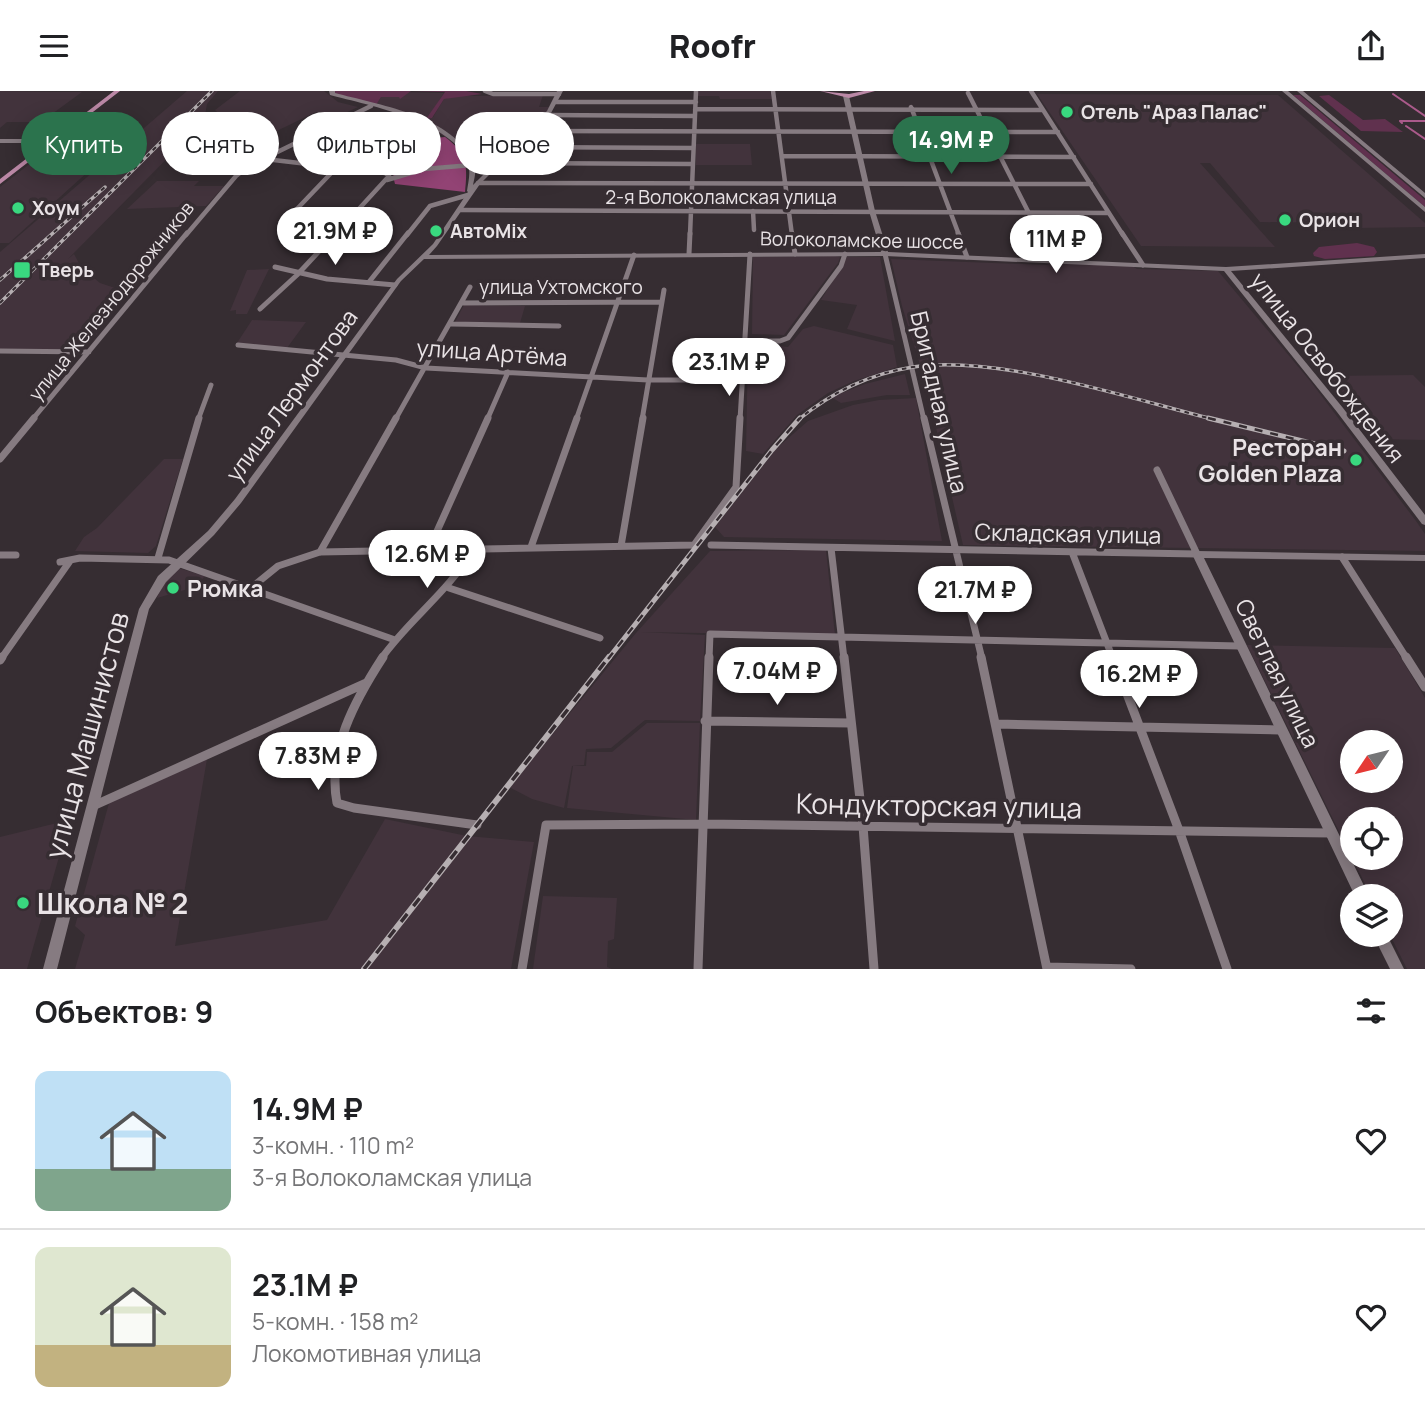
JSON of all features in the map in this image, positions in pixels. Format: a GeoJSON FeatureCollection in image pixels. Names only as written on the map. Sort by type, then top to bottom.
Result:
{"type":"FeatureCollection","features":[{"type":"Feature","properties":{"kind":"main road"},"geometry":{"type":"LineString","coordinates":[[90,112],[116,91]]}},
{"type":"Feature","properties":{"kind":"main road"},"geometry":{"type":"LineString","coordinates":[[332,91],[332,95],[422,121],[442,130],[455,141]]}},
{"type":"Feature","properties":{"kind":"main road"},"geometry":{"type":"LineString","coordinates":[[823,91],[846,96],[872,91]]}},
{"type":"Feature","properties":{"kind":"main road"},"geometry":{"type":"LineString","coordinates":[[1285,91],[1425,210]]}},
{"type":"Feature","properties":{"kind":"main road"},"geometry":{"type":"LineString","coordinates":[[1300,91],[1425,196]]}},
{"type":"Feature","properties":{"kind":"main road","name":"улица Лермонтова"},"geometry":{"type":"LineString","coordinates":[[548,112],[560,92]]}},
{"type":"Feature","properties":{"kind":"main road"},"geometry":{"type":"LineString","coordinates":[[846,96],[872,211],[886,254]]}},
{"type":"Feature","properties":{"kind":"main road"},"geometry":{"type":"LineString","coordinates":[[0,141],[21,141]]}},
{"type":"Feature","properties":{"kind":"main road"},"geometry":{"type":"LineString","coordinates":[[0,182],[21,166]]}},
{"type":"Feature","properties":{"kind":"main road"},"geometry":{"type":"LineString","coordinates":[[467,196],[472,175]]}},
{"type":"Feature","properties":{"kind":"main road","name":"улица Лермонтова"},"geometry":{"type":"LineString","coordinates":[[178,563],[221,523],[395,285],[424,257],[460,210],[467,196],[486,175]]}},
{"type":"Feature","properties":{"kind":"main road","name":"Волоколамское шоссе"},"geometry":{"type":"LineString","coordinates":[[424,257],[886,254],[1226,269],[1425,256]]}},
{"type":"Feature","properties":{"kind":"main road","name":"улица Освобождения"},"geometry":{"type":"LineString","coordinates":[[1226,269],[1340,410],[1425,522]]}},
{"type":"Feature","properties":{"kind":"main road","name":"Складская улица"},"geometry":{"type":"LineString","coordinates":[[1197,554],[1425,558]]}},
{"type":"Feature","properties":{"kind":"main road","name":"Светлая улица"},"geometry":{"type":"LineString","coordinates":[[1197,554],[1239,646],[1356,884]]}},
{"type":"Feature","properties":{"kind":"main road","name":"улица Машинистов"},"geometry":{"type":"LineString","coordinates":[[50,969],[145,605],[156,586],[178,563]]}},
{"type":"Feature","properties":{"kind":"main road"},"geometry":{"type":"LineString","coordinates":[[1386,947],[1397,969]]}},
{"type":"Feature","properties":{"kind":"street"},"geometry":{"type":"LineString","coordinates":[[485,91],[493,94],[560,92]]}},
{"type":"Feature","properties":{"kind":"street"},"geometry":{"type":"LineString","coordinates":[[689,254],[696,91]]}},
{"type":"Feature","properties":{"kind":"street"},"geometry":{"type":"LineString","coordinates":[[773,91],[795,254]]}},
{"type":"Feature","properties":{"kind":"street"},"geometry":{"type":"LineString","coordinates":[[1031,91],[1143,265]]}},
{"type":"Feature","properties":{"kind":"street"},"geometry":{"type":"LineString","coordinates":[[968,93],[1054,261]]}},
{"type":"Feature","properties":{"kind":"street"},"geometry":{"type":"LineString","coordinates":[[556,102],[776,109],[911,107],[1043,110]]}},
{"type":"Feature","properties":{"kind":"street","name":"улица Железнодорожников"},"geometry":{"type":"LineString","coordinates":[[360,112],[371,106]]}},
{"type":"Feature","properties":{"kind":"street"},"geometry":{"type":"LineString","coordinates":[[911,107],[967,257]]}},
{"type":"Feature","properties":{"kind":"street"},"geometry":{"type":"LineString","coordinates":[[574,115],[695,116]]}},
{"type":"Feature","properties":{"kind":"street"},"geometry":{"type":"LineString","coordinates":[[574,131],[1058,132]]}},
{"type":"Feature","properties":{"kind":"street"},"geometry":{"type":"LineString","coordinates":[[574,147],[693,148]]}},
{"type":"Feature","properties":{"kind":"street"},"geometry":{"type":"LineString","coordinates":[[782,156],[1074,157]]}},
{"type":"Feature","properties":{"kind":"street"},"geometry":{"type":"LineString","coordinates":[[574,163],[692,164]]}},
{"type":"Feature","properties":{"kind":"street"},"geometry":{"type":"LineString","coordinates":[[260,309],[387,179],[410,171],[455,167]]}},
{"type":"Feature","properties":{"kind":"street","name":"улица Железнодорожников"},"geometry":{"type":"LineString","coordinates":[[0,459],[237,175]]}},
{"type":"Feature","properties":{"kind":"street"},"geometry":{"type":"LineString","coordinates":[[295,211],[329,175]]}},
{"type":"Feature","properties":{"kind":"street"},"geometry":{"type":"LineString","coordinates":[[386,175],[387,179]]}},
{"type":"Feature","properties":{"kind":"street"},"geometry":{"type":"LineString","coordinates":[[478,183],[1091,184]]}},
{"type":"Feature","properties":{"kind":"street"},"geometry":{"type":"LineString","coordinates":[[369,282],[430,206],[467,196]]}},
{"type":"Feature","properties":{"kind":"street","name":"2-я Волоколамская улица"},"geometry":{"type":"LineString","coordinates":[[460,210],[1109,213]]}},
{"type":"Feature","properties":{"kind":"street"},"geometry":{"type":"LineString","coordinates":[[753,211],[754,230]]}},
{"type":"Feature","properties":{"kind":"street"},"geometry":{"type":"LineString","coordinates":[[251,588],[278,566],[320,552],[694,545],[736,487],[750,254]]}},
{"type":"Feature","properties":{"kind":"street"},"geometry":{"type":"LineString","coordinates":[[745,341],[780,341],[788,338],[841,266],[845,254]]}},
{"type":"Feature","properties":{"kind":"street","name":"Бригадная улица"},"geometry":{"type":"LineString","coordinates":[[886,254],[1020,830],[1047,968]]}},
{"type":"Feature","properties":{"kind":"street"},"geometry":{"type":"LineString","coordinates":[[531,547],[634,255]]}},
{"type":"Feature","properties":{"kind":"street"},"geometry":{"type":"LineString","coordinates":[[275,267],[327,279],[395,285]]}},
{"type":"Feature","properties":{"kind":"street"},"geometry":{"type":"LineString","coordinates":[[320,552],[470,287]]}},
{"type":"Feature","properties":{"kind":"street"},"geometry":{"type":"LineString","coordinates":[[621,546],[664,290]]}},
{"type":"Feature","properties":{"kind":"street","name":"улица Ухтомского"},"geometry":{"type":"LineString","coordinates":[[461,303],[662,302]]}},
{"type":"Feature","properties":{"kind":"street","name":"улица Ухтомского"},"geometry":{"type":"LineString","coordinates":[[451,324],[559,326]]}},
{"type":"Feature","properties":{"kind":"street","name":"улица Артёма"},"geometry":{"type":"LineString","coordinates":[[238,345],[396,360],[426,368],[648,380],[744,380]]}},
{"type":"Feature","properties":{"kind":"street"},"geometry":{"type":"LineString","coordinates":[[0,351],[89,352]]}},
{"type":"Feature","properties":{"kind":"street"},"geometry":{"type":"LineString","coordinates":[[429,549],[508,372]]}},
{"type":"Feature","properties":{"kind":"street"},"geometry":{"type":"LineString","coordinates":[[158,558],[175,507],[198,417],[211,386]]}},
{"type":"Feature","properties":{"kind":"street","name":"Светлая улица"},"geometry":{"type":"LineString","coordinates":[[1157,470],[1197,554]]}},
{"type":"Feature","properties":{"kind":"street","name":"Складская улица"},"geometry":{"type":"LineString","coordinates":[[711,545],[1197,554]]}},
{"type":"Feature","properties":{"kind":"street"},"geometry":{"type":"LineString","coordinates":[[831,548],[863,826],[874,969]]}},
{"type":"Feature","properties":{"kind":"street"},"geometry":{"type":"LineString","coordinates":[[473,549],[449,588],[394,640],[366,683],[342,734],[333,793],[337,803],[354,808],[477,825]]}},
{"type":"Feature","properties":{"kind":"street"},"geometry":{"type":"LineString","coordinates":[[1072,552],[1180,832],[1227,969]]}},
{"type":"Feature","properties":{"kind":"street"},"geometry":{"type":"LineString","coordinates":[[0,555],[16,555]]}},
{"type":"Feature","properties":{"kind":"street"},"geometry":{"type":"LineString","coordinates":[[1342,557],[1425,687]]}},
{"type":"Feature","properties":{"kind":"street"},"geometry":{"type":"LineString","coordinates":[[60,562],[80,558],[158,558],[251,588],[394,640]]}},
{"type":"Feature","properties":{"kind":"street"},"geometry":{"type":"LineString","coordinates":[[0,660],[71,561]]}},
{"type":"Feature","properties":{"kind":"street"},"geometry":{"type":"LineString","coordinates":[[449,588],[600,638]]}},
{"type":"Feature","properties":{"kind":"street"},"geometry":{"type":"LineString","coordinates":[[698,969],[710,634],[1239,646]]}},
{"type":"Feature","properties":{"kind":"street"},"geometry":{"type":"LineString","coordinates":[[93,806],[366,683]]}},
{"type":"Feature","properties":{"kind":"street"},"geometry":{"type":"LineString","coordinates":[[705,721],[850,723]]}},
{"type":"Feature","properties":{"kind":"street"},"geometry":{"type":"LineString","coordinates":[[996,724],[1280,730]]}},
{"type":"Feature","properties":{"kind":"street","name":"Кондукторская улица"},"geometry":{"type":"LineString","coordinates":[[522,969],[547,825],[703,824],[1331,833]]}},
{"type":"Feature","properties":{"kind":"street"},"geometry":{"type":"LineString","coordinates":[[1047,968],[1131,969]]}},
{"type":"Feature","properties":{"kind":"shaded area"},"geometry":{"type":"Polygon","coordinates":[[[0,91],[82,92],[55,112],[21,112],[21,122],[7,122],[0,128],[0,91]]]}},
{"type":"Feature","properties":{"kind":"shaded area"},"geometry":{"type":"Polygon","coordinates":[[[187,91],[218,91],[207,104],[206,112],[163,112],[187,91]]]}},
{"type":"Feature","properties":{"kind":"shaded area"},"geometry":{"type":"Polygon","coordinates":[[[240,91],[324,91],[338,102],[358,107],[347,112],[293,112],[293,123],[279,130],[279,112],[215,110],[240,91]]]}},
{"type":"Feature","properties":{"kind":"shaded area"},"geometry":{"type":"Polygon","coordinates":[[[411,91],[400,99],[381,97],[376,105],[333,93],[411,91]]]}},
{"type":"Feature","properties":{"kind":"shaded area"},"geometry":{"type":"Polygon","coordinates":[[[411,91],[466,91],[482,94],[444,99],[436,112],[431,112],[445,92],[411,91]]]}},
{"type":"Feature","properties":{"kind":"shaded area"},"geometry":{"type":"Polygon","coordinates":[[[698,91],[770,91],[772,99],[720,99],[719,96],[698,96],[698,91]]]}},
{"type":"Feature","properties":{"kind":"shaded area"},"geometry":{"type":"Polygon","coordinates":[[[400,92],[444,93],[432,112],[400,112],[376,105],[382,95],[400,92]]]}},
{"type":"Feature","properties":{"kind":"shaded area"},"geometry":{"type":"Polygon","coordinates":[[[1037,94],[1278,95],[1425,223],[1425,227],[1357,228],[1350,223],[1260,222],[1210,163],[1200,163],[1275,247],[1141,246],[1037,94]]]}},
{"type":"Feature","properties":{"kind":"shaded area"},"geometry":{"type":"Polygon","coordinates":[[[543,95],[539,107],[553,107],[548,112],[455,112],[455,144],[441,134],[441,112],[436,112],[444,99],[457,96],[543,95]]]}},
{"type":"Feature","properties":{"kind":"shaded area"},"geometry":{"type":"Polygon","coordinates":[[[1293,95],[1300,95],[1425,200],[1425,207],[1293,95]]]}},
{"type":"Feature","properties":{"kind":"shaded area"},"geometry":{"type":"Polygon","coordinates":[[[1329,95],[1363,120],[1385,119],[1403,132],[1361,131],[1319,96],[1329,95]]]}},
{"type":"Feature","properties":{"kind":"shaded area"},"geometry":{"type":"Polygon","coordinates":[[[161,113],[161,165],[68,259],[74,254],[81,267],[100,283],[130,293],[84,350],[0,350],[0,252],[89,175],[147,175],[147,125],[161,113]]]}},
{"type":"Feature","properties":{"kind":"shaded area"},"geometry":{"type":"Polygon","coordinates":[[[441,137],[445,137],[455,146],[455,175],[466,175],[465,192],[395,184],[394,175],[441,175],[441,137]]]}},
{"type":"Feature","properties":{"kind":"shaded area"},"geometry":{"type":"Polygon","coordinates":[[[696,144],[750,144],[752,165],[696,165],[696,144]]]}},
{"type":"Feature","properties":{"kind":"shaded area"},"geometry":{"type":"Polygon","coordinates":[[[21,171],[21,175],[84,175],[9,243],[0,243],[0,187],[21,171]]]}},
{"type":"Feature","properties":{"kind":"shaded area"},"geometry":{"type":"Polygon","coordinates":[[[157,181],[199,181],[194,186],[224,186],[206,206],[127,209],[157,181]]]}},
{"type":"Feature","properties":{"kind":"shaded area"},"geometry":{"type":"Polygon","coordinates":[[[1357,243],[1374,247],[1377,252],[1374,256],[1325,259],[1314,256],[1313,253],[1319,247],[1357,243]]]}},
{"type":"Feature","properties":{"kind":"shaded area"},"geometry":{"type":"Polygon","coordinates":[[[753,257],[840,257],[838,263],[784,335],[752,334],[753,257]]]}},
{"type":"Feature","properties":{"kind":"shaded area"},"geometry":{"type":"Polygon","coordinates":[[[847,257],[880,257],[895,341],[847,329],[857,305],[821,300],[847,257]]]}},
{"type":"Feature","properties":{"kind":"shaded area"},"geometry":{"type":"Polygon","coordinates":[[[891,259],[1047,265],[1052,262],[1131,265],[1137,269],[1218,271],[1311,382],[1416,521],[1425,534],[1425,551],[963,545],[926,384],[891,259]]]}},
{"type":"Feature","properties":{"kind":"shaded area"},"geometry":{"type":"Polygon","coordinates":[[[269,269],[247,314],[230,311],[247,270],[269,269]]]}},
{"type":"Feature","properties":{"kind":"shaded area"},"geometry":{"type":"Polygon","coordinates":[[[464,305],[525,306],[520,323],[455,322],[464,305]]]}},
{"type":"Feature","properties":{"kind":"shaded area"},"geometry":{"type":"Polygon","coordinates":[[[252,320],[306,322],[287,348],[237,343],[252,320]]]}},
{"type":"Feature","properties":{"kind":"shaded area"},"geometry":{"type":"Polygon","coordinates":[[[814,326],[893,345],[897,367],[828,393],[797,415],[763,454],[746,451],[748,346],[753,343],[788,347],[803,329],[814,326]]]}},
{"type":"Feature","properties":{"kind":"shaded area"},"geometry":{"type":"Polygon","coordinates":[[[905,374],[910,395],[887,395],[841,403],[831,397],[865,384],[905,374]]]}},
{"type":"Feature","properties":{"kind":"shaded area"},"geometry":{"type":"Polygon","coordinates":[[[1413,375],[1425,387],[1425,440],[1377,439],[1327,376],[1413,375]]]}},
{"type":"Feature","properties":{"kind":"shaded area"},"geometry":{"type":"Polygon","coordinates":[[[916,398],[942,541],[724,537],[715,527],[777,448],[808,421],[853,405],[916,398]]]}},
{"type":"Feature","properties":{"kind":"shaded area"},"geometry":{"type":"Polygon","coordinates":[[[164,459],[183,459],[156,546],[148,553],[75,551],[84,537],[97,528],[164,459]]]}},
{"type":"Feature","properties":{"kind":"shaded area"},"geometry":{"type":"Polygon","coordinates":[[[826,550],[835,635],[640,632],[705,635],[700,721],[645,720],[611,748],[586,749],[584,765],[572,766],[564,808],[532,799],[509,787],[636,633],[710,551],[826,550]]]}},
{"type":"Feature","properties":{"kind":"shaded area"},"geometry":{"type":"Polygon","coordinates":[[[178,568],[205,576],[195,587],[157,598],[164,581],[178,568]]]}},
{"type":"Feature","properties":{"kind":"shaded area"},"geometry":{"type":"Polygon","coordinates":[[[1247,645],[1395,648],[1425,698],[1425,969],[1407,969],[1396,947],[1403,947],[1403,884],[1365,884],[1358,870],[1403,870],[1403,807],[1340,807],[1340,833],[1247,645]]]}},
{"type":"Feature","properties":{"kind":"shaded area"},"geometry":{"type":"Polygon","coordinates":[[[647,723],[700,723],[696,820],[567,808],[573,766],[586,766],[587,752],[612,752],[647,723]]]}},
{"type":"Feature","properties":{"kind":"shaded area"},"geometry":{"type":"Polygon","coordinates":[[[207,759],[175,946],[327,920],[385,819],[467,836],[534,842],[511,969],[75,969],[85,935],[75,926],[109,803],[207,759]]]}},
{"type":"Feature","properties":{"kind":"shaded area","name":"Школа № 2"},"geometry":{"type":"Polygon","coordinates":[[[57,823],[67,829],[27,969],[0,969],[0,837],[57,823]]]}},
{"type":"Feature","properties":{"kind":"shaded area"},"geometry":{"type":"Polygon","coordinates":[[[543,896],[617,898],[614,939],[608,941],[607,967],[612,969],[533,969],[543,896]]]}},
{"type":"Feature","properties":{"kind":"waterway"},"geometry":{"type":"LineString","coordinates":[[1393,94],[1425,116]]}},
{"type":"Feature","properties":{"kind":"waterway"},"geometry":{"type":"LineString","coordinates":[[1402,123],[1400,121],[1425,121]]}},
{"type":"Feature","properties":{"kind":"waterway"},"geometry":{"type":"LineString","coordinates":[[1406,126],[1425,139]]}},
{"type":"Feature","properties":{"kind":"railway"},"geometry":{"type":"LineString","coordinates":[[0,303],[212,91]]}},
{"type":"Feature","properties":{"kind":"railway"},"geometry":{"type":"LineString","coordinates":[[0,280],[105,187]]}},
{"type":"Feature","properties":{"kind":"railway"},"geometry":{"type":"LineString","coordinates":[[799,419],[824,401],[866,379],[913,367],[947,365],[984,367],[1065,381],[1213,419]]}},
{"type":"Feature","properties":{"kind":"railway"},"geometry":{"type":"LineString","coordinates":[[1208,418],[1213,419]]}},
{"type":"Feature","properties":{"kind":"railway"},"geometry":{"type":"LineString","coordinates":[[608,659],[799,419]]}},
{"type":"Feature","properties":{"kind":"railway"},"geometry":{"type":"LineString","coordinates":[[1213,419],[1344,451]]}},
{"type":"Feature","properties":{"kind":"railway"},"geometry":{"type":"LineString","coordinates":[[364,969],[609,657]]}},
{"type":"Feature","properties":{"kind":"place","name":"Отель \"Араз Палас\""},"geometry":{"type":"Point","coordinates":[1067,112]}},
{"type":"Feature","properties":{"kind":"place","name":"Хоум"},"geometry":{"type":"Point","coordinates":[18,208]}},
{"type":"Feature","properties":{"kind":"place","name":"Орион"},"geometry":{"type":"Point","coordinates":[1285,220]}},
{"type":"Feature","properties":{"kind":"place","name":"АвтоMix"},"geometry":{"type":"Point","coordinates":[436,231]}},
{"type":"Feature","properties":{"kind":"place","name":"Тверь"},"geometry":{"type":"Point","coordinates":[22,270]}},
{"type":"Feature","properties":{"kind":"place","name":"Ресторан Golden Plaza"},"geometry":{"type":"Point","coordinates":[1356,460]}},
{"type":"Feature","properties":{"kind":"place","name":"Рюмка"},"geometry":{"type":"Point","coordinates":[173,588]}},
{"type":"Feature","properties":{"kind":"place","name":"Школа № 2"},"geometry":{"type":"Point","coordinates":[23,903]}}]}
